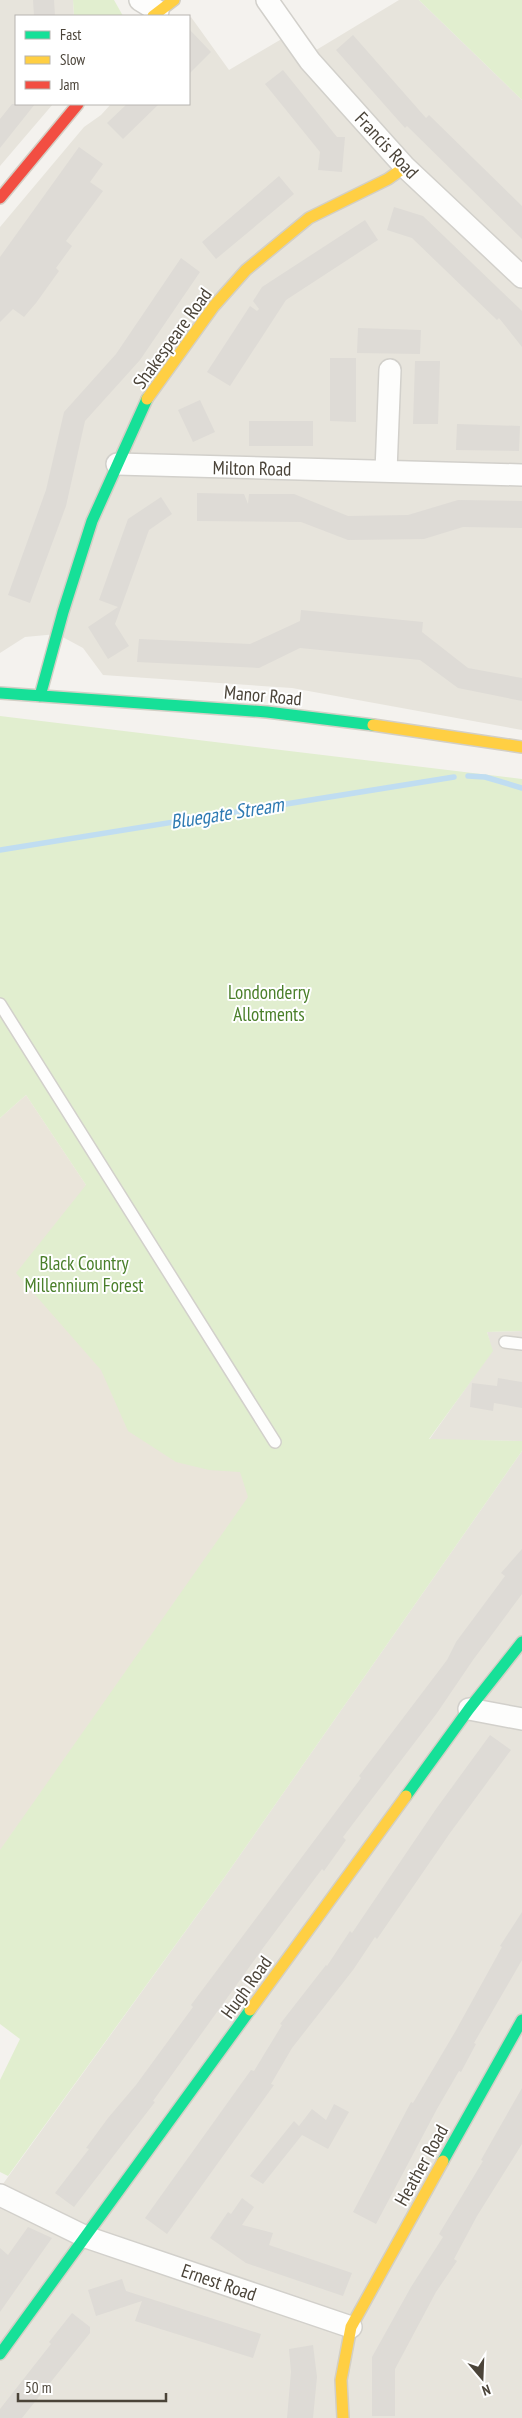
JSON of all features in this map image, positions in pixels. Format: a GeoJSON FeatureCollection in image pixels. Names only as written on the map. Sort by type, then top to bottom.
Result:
{"type":"FeatureCollection","features":[{"type":"Feature","properties":{"kind":"street","name":"Francis Road"},"geometry":{"type":"LineString","coordinates":[[267,0],[310,62],[405,168],[522,277]]}},
{"type":"Feature","properties":{"kind":"street"},"geometry":{"type":"LineString","coordinates":[[0,198],[77,105]]}},
{"type":"Feature","properties":{"kind":"street","name":"Shakespeare Road"},"geometry":{"type":"LineString","coordinates":[[40,696],[63,612],[92,521],[151,392],[214,306],[246,270],[309,218],[388,179],[405,168]]}},
{"type":"Feature","properties":{"kind":"street"},"geometry":{"type":"LineString","coordinates":[[386,471],[390,370]]}},
{"type":"Feature","properties":{"kind":"street","name":"Milton Road"},"geometry":{"type":"LineString","coordinates":[[117,464],[522,475]]}},
{"type":"Feature","properties":{"kind":"street","name":"Manor Road"},"geometry":{"type":"LineString","coordinates":[[0,693],[267,712],[403,728],[522,747]]}},
{"type":"Feature","properties":{"kind":"street","name":"Hugh Road"},"geometry":{"type":"LineString","coordinates":[[0,2354],[469,1709],[522,1642]]}},
{"type":"Feature","properties":{"kind":"street"},"geometry":{"type":"LineString","coordinates":[[469,1709],[522,1719]]}},
{"type":"Feature","properties":{"kind":"street","name":"Heather Road"},"geometry":{"type":"LineString","coordinates":[[343,2418],[341,2380],[351,2327],[522,2020]]}},
{"type":"Feature","properties":{"kind":"street","name":"Ernest Road"},"geometry":{"type":"LineString","coordinates":[[0,2195],[86,2237],[351,2327]]}},
{"type":"Feature","properties":{"kind":"lane"},"geometry":{"type":"LineString","coordinates":[[0,1004],[275,1442]]}},
{"type":"Feature","properties":{"kind":"lane"},"geometry":{"type":"LineString","coordinates":[[506,1342],[522,1344]]}},
{"type":"Feature","properties":{"kind":"shaded area"},"geometry":{"type":"Polygon","coordinates":[[[0,0],[73,0],[74,15],[15,15],[15,105],[52,105],[0,166],[0,0]]]}},
{"type":"Feature","properties":{"kind":"shaded area"},"geometry":{"type":"Polygon","coordinates":[[[399,0],[419,0],[522,100],[522,730],[292,688],[103,675],[83,648],[57,634],[25,637],[0,653],[0,227],[84,127],[101,115],[110,105],[190,105],[191,17],[229,70],[285,37],[303,58],[399,0]]]}},
{"type":"Feature","properties":{"kind":"shaded area"},"geometry":{"type":"Polygon","coordinates":[[[26,1095],[294,1497],[0,1941],[0,1118],[26,1095]]]}},
{"type":"Feature","properties":{"kind":"shaded area"},"geometry":{"type":"Polygon","coordinates":[[[522,1331],[522,1441],[429,1440],[492,1351],[487,1332],[522,1331]]]}},
{"type":"Feature","properties":{"kind":"shaded area"},"geometry":{"type":"Polygon","coordinates":[[[522,1451],[522,2418],[0,2418],[0,2188],[224,1878],[522,1451]]]}},
{"type":"Feature","properties":{"kind":"green space"},"geometry":{"type":"Polygon","coordinates":[[[73,0],[114,0],[122,15],[74,15],[73,0]]]}},
{"type":"Feature","properties":{"kind":"green space"},"geometry":{"type":"Polygon","coordinates":[[[419,0],[522,0],[522,100],[419,0]]]}},
{"type":"Feature","properties":{"kind":"green space","name":"Londonderry Allotments"},"geometry":{"type":"Polygon","coordinates":[[[0,716],[522,779],[522,1331],[487,1332],[493,1351],[429,1439],[522,1441],[522,1451],[224,1878],[8,2176],[0,2172],[0,2080],[20,2039],[0,2024],[0,1850],[248,1497],[240,1472],[209,1470],[176,1462],[128,1431],[101,1370],[16,1273],[86,1185],[26,1095],[0,1118],[0,716]]]}},
{"type":"Feature","properties":{"kind":"building"},"geometry":{"type":"Polygon","coordinates":[[[33,0],[54,0],[55,15],[34,15],[33,0]]]}},
{"type":"Feature","properties":{"kind":"building"},"geometry":{"type":"Polygon","coordinates":[[[190,30],[211,52],[190,73],[190,30]]]}},
{"type":"Feature","properties":{"kind":"building"},"geometry":{"type":"Polygon","coordinates":[[[353,35],[426,118],[429,115],[522,206],[522,239],[407,126],[405,128],[336,50],[353,35]]]}},
{"type":"Feature","properties":{"kind":"building"},"geometry":{"type":"Polygon","coordinates":[[[283,70],[337,137],[345,137],[342,172],[318,170],[320,152],[265,84],[283,70]]]}},
{"type":"Feature","properties":{"kind":"building"},"geometry":{"type":"Polygon","coordinates":[[[12,104],[34,105],[0,148],[0,119],[12,104]]]}},
{"type":"Feature","properties":{"kind":"building"},"geometry":{"type":"Polygon","coordinates":[[[126,105],[158,105],[123,139],[107,123],[126,105]]]}},
{"type":"Feature","properties":{"kind":"building"},"geometry":{"type":"Polygon","coordinates":[[[79,147],[103,164],[90,182],[103,191],[66,241],[72,246],[56,268],[59,271],[36,303],[24,317],[13,309],[0,322],[0,257],[79,147]]]}},
{"type":"Feature","properties":{"kind":"building"},"geometry":{"type":"Polygon","coordinates":[[[279,176],[294,194],[216,259],[202,242],[279,176]]]}},
{"type":"Feature","properties":{"kind":"building"},"geometry":{"type":"Polygon","coordinates":[[[394,207],[423,216],[522,311],[522,347],[499,318],[497,320],[412,238],[387,230],[394,207]]]}},
{"type":"Feature","properties":{"kind":"building"},"geometry":{"type":"Polygon","coordinates":[[[365,220],[378,240],[286,300],[230,386],[207,372],[250,306],[257,311],[259,309],[253,301],[262,287],[365,220]]]}},
{"type":"Feature","properties":{"kind":"building"},"geometry":{"type":"Polygon","coordinates":[[[181,258],[200,272],[140,360],[85,421],[66,506],[30,603],[8,595],[46,490],[64,412],[116,354],[181,258]]]}},
{"type":"Feature","properties":{"kind":"building"},"geometry":{"type":"Polygon","coordinates":[[[358,328],[421,330],[420,354],[357,353],[358,328]]]}},
{"type":"Feature","properties":{"kind":"building"},"geometry":{"type":"Polygon","coordinates":[[[330,358],[356,358],[356,422],[330,421],[330,358]]]}},
{"type":"Feature","properties":{"kind":"building"},"geometry":{"type":"Polygon","coordinates":[[[415,361],[440,361],[438,424],[413,424],[415,361]]]}},
{"type":"Feature","properties":{"kind":"building"},"geometry":{"type":"Polygon","coordinates":[[[200,400],[215,432],[193,442],[178,410],[200,400]]]}},
{"type":"Feature","properties":{"kind":"building"},"geometry":{"type":"Polygon","coordinates":[[[249,421],[313,421],[313,446],[249,446],[249,421]]]}},
{"type":"Feature","properties":{"kind":"building"},"geometry":{"type":"Polygon","coordinates":[[[457,424],[520,426],[519,451],[456,450],[457,424]]]}},
{"type":"Feature","properties":{"kind":"building"},"geometry":{"type":"Polygon","coordinates":[[[197,493],[244,494],[248,504],[249,494],[294,494],[348,516],[408,515],[458,500],[522,501],[522,528],[463,527],[424,539],[348,540],[301,522],[197,521],[197,493]]]}},
{"type":"Feature","properties":{"kind":"building"},"geometry":{"type":"Polygon","coordinates":[[[161,497],[172,514],[149,530],[115,624],[129,646],[108,659],[88,627],[118,607],[99,600],[128,519],[161,497]]]}},
{"type":"Feature","properties":{"kind":"building"},"geometry":{"type":"Polygon","coordinates":[[[301,610],[423,622],[422,632],[468,668],[522,678],[522,701],[458,688],[420,660],[300,648],[259,668],[137,662],[139,639],[250,644],[300,621],[301,610]]]}},
{"type":"Feature","properties":{"kind":"building"},"geometry":{"type":"Polygon","coordinates":[[[498,1378],[522,1382],[522,1408],[494,1403],[493,1411],[470,1407],[472,1383],[497,1386],[498,1378]]]}},
{"type":"Feature","properties":{"kind":"building"},"geometry":{"type":"Polygon","coordinates":[[[522,1549],[522,1594],[473,1660],[437,1713],[343,1837],[346,1840],[324,1871],[322,1869],[263,1948],[153,2101],[155,2102],[74,2207],[55,2193],[89,2149],[86,2148],[108,2118],[136,2085],[193,2007],[191,2005],[361,1778],[359,1776],[447,1660],[456,1642],[505,1576],[501,1573],[522,1549]]]}},
{"type":"Feature","properties":{"kind":"building"},"geometry":{"type":"Polygon","coordinates":[[[490,1735],[511,1750],[450,1833],[377,1939],[375,1937],[353,1970],[292,2048],[271,2084],[274,2085],[167,2234],[145,2218],[251,2070],[254,2071],[282,2025],[280,2024],[327,1966],[350,1931],[352,1933],[436,1809],[490,1735]]]}},
{"type":"Feature","properties":{"kind":"building"},"geometry":{"type":"Polygon","coordinates":[[[522,1912],[522,1960],[474,2043],[476,2044],[461,2072],[459,2071],[437,2109],[376,2224],[353,2212],[411,2102],[413,2103],[455,2032],[502,1947],[500,1946],[522,1912]]]}},
{"type":"Feature","properties":{"kind":"building"},"geometry":{"type":"Polygon","coordinates":[[[522,2088],[522,2144],[477,2216],[454,2259],[457,2261],[436,2292],[395,2369],[395,2416],[372,2416],[372,2357],[411,2287],[443,2237],[439,2234],[483,2161],[481,2160],[522,2088]]]}},
{"type":"Feature","properties":{"kind":"building"},"geometry":{"type":"Polygon","coordinates":[[[334,2104],[349,2112],[328,2149],[302,2135],[263,2184],[250,2176],[294,2121],[299,2126],[312,2109],[326,2120],[334,2104]]]}},
{"type":"Feature","properties":{"kind":"building"},"geometry":{"type":"Polygon","coordinates":[[[242,2198],[254,2207],[242,2225],[273,2233],[269,2245],[352,2273],[343,2296],[246,2263],[210,2238],[228,2212],[231,2214],[242,2198]]]}},
{"type":"Feature","properties":{"kind":"building"},"geometry":{"type":"Polygon","coordinates":[[[28,2227],[52,2238],[0,2312],[0,2248],[8,2255],[28,2227]]]}},
{"type":"Feature","properties":{"kind":"building"},"geometry":{"type":"Polygon","coordinates":[[[122,2279],[126,2291],[261,2334],[253,2358],[135,2321],[142,2301],[96,2316],[88,2290],[122,2279]]]}},
{"type":"Feature","properties":{"kind":"building"},"geometry":{"type":"Polygon","coordinates":[[[72,2313],[90,2327],[90,2333],[22,2418],[0,2418],[0,2409],[51,2344],[49,2342],[72,2313]]]}},
{"type":"Feature","properties":{"kind":"building"},"geometry":{"type":"Polygon","coordinates":[[[313,2345],[317,2377],[313,2418],[287,2418],[291,2372],[289,2349],[313,2345]]]}},
{"type":"Feature","properties":{"kind":"waterway","name":"Bluegate Stream"},"geometry":{"type":"LineString","coordinates":[[468,776],[485,777],[522,788]]}},
{"type":"Feature","properties":{"kind":"waterway","name":"Bluegate Stream"},"geometry":{"type":"LineString","coordinates":[[0,850],[454,777]]}},
{"type":"Feature","properties":{"kind":"traffic: fast"},"geometry":{"type":"LineString","coordinates":[[40,696],[63,612],[92,521],[147,399]]}},
{"type":"Feature","properties":{"kind":"traffic: fast"},"geometry":{"type":"LineString","coordinates":[[0,693],[267,712],[373,725]]}},
{"type":"Feature","properties":{"kind":"traffic: fast"},"geometry":{"type":"LineString","coordinates":[[406,1796],[469,1709],[522,1642]]}},
{"type":"Feature","properties":{"kind":"traffic: fast"},"geometry":{"type":"LineString","coordinates":[[0,2354],[250,2010]]}},
{"type":"Feature","properties":{"kind":"traffic: fast"},"geometry":{"type":"LineString","coordinates":[[443,2161],[522,2020]]}},
{"type":"Feature","properties":{"kind":"traffic: slow"},"geometry":{"type":"LineString","coordinates":[[154,15],[174,0]]}},
{"type":"Feature","properties":{"kind":"traffic: slow"},"geometry":{"type":"LineString","coordinates":[[147,399],[214,306],[246,270],[309,218],[388,179],[405,167]]}},
{"type":"Feature","properties":{"kind":"traffic: slow"},"geometry":{"type":"LineString","coordinates":[[373,725],[522,747]]}},
{"type":"Feature","properties":{"kind":"traffic: slow"},"geometry":{"type":"LineString","coordinates":[[250,2010],[406,1796]]}},
{"type":"Feature","properties":{"kind":"traffic: slow"},"geometry":{"type":"LineString","coordinates":[[343,2418],[341,2380],[351,2327],[443,2161]]}},
{"type":"Feature","properties":{"kind":"traffic: jam"},"geometry":{"type":"LineString","coordinates":[[0,198],[77,105]]}},
{"type":"Feature","properties":{"kind":"park label","name":"Black Country Millennium Forest"},"geometry":{"type":"Point","coordinates":[84,1274]}}]}
